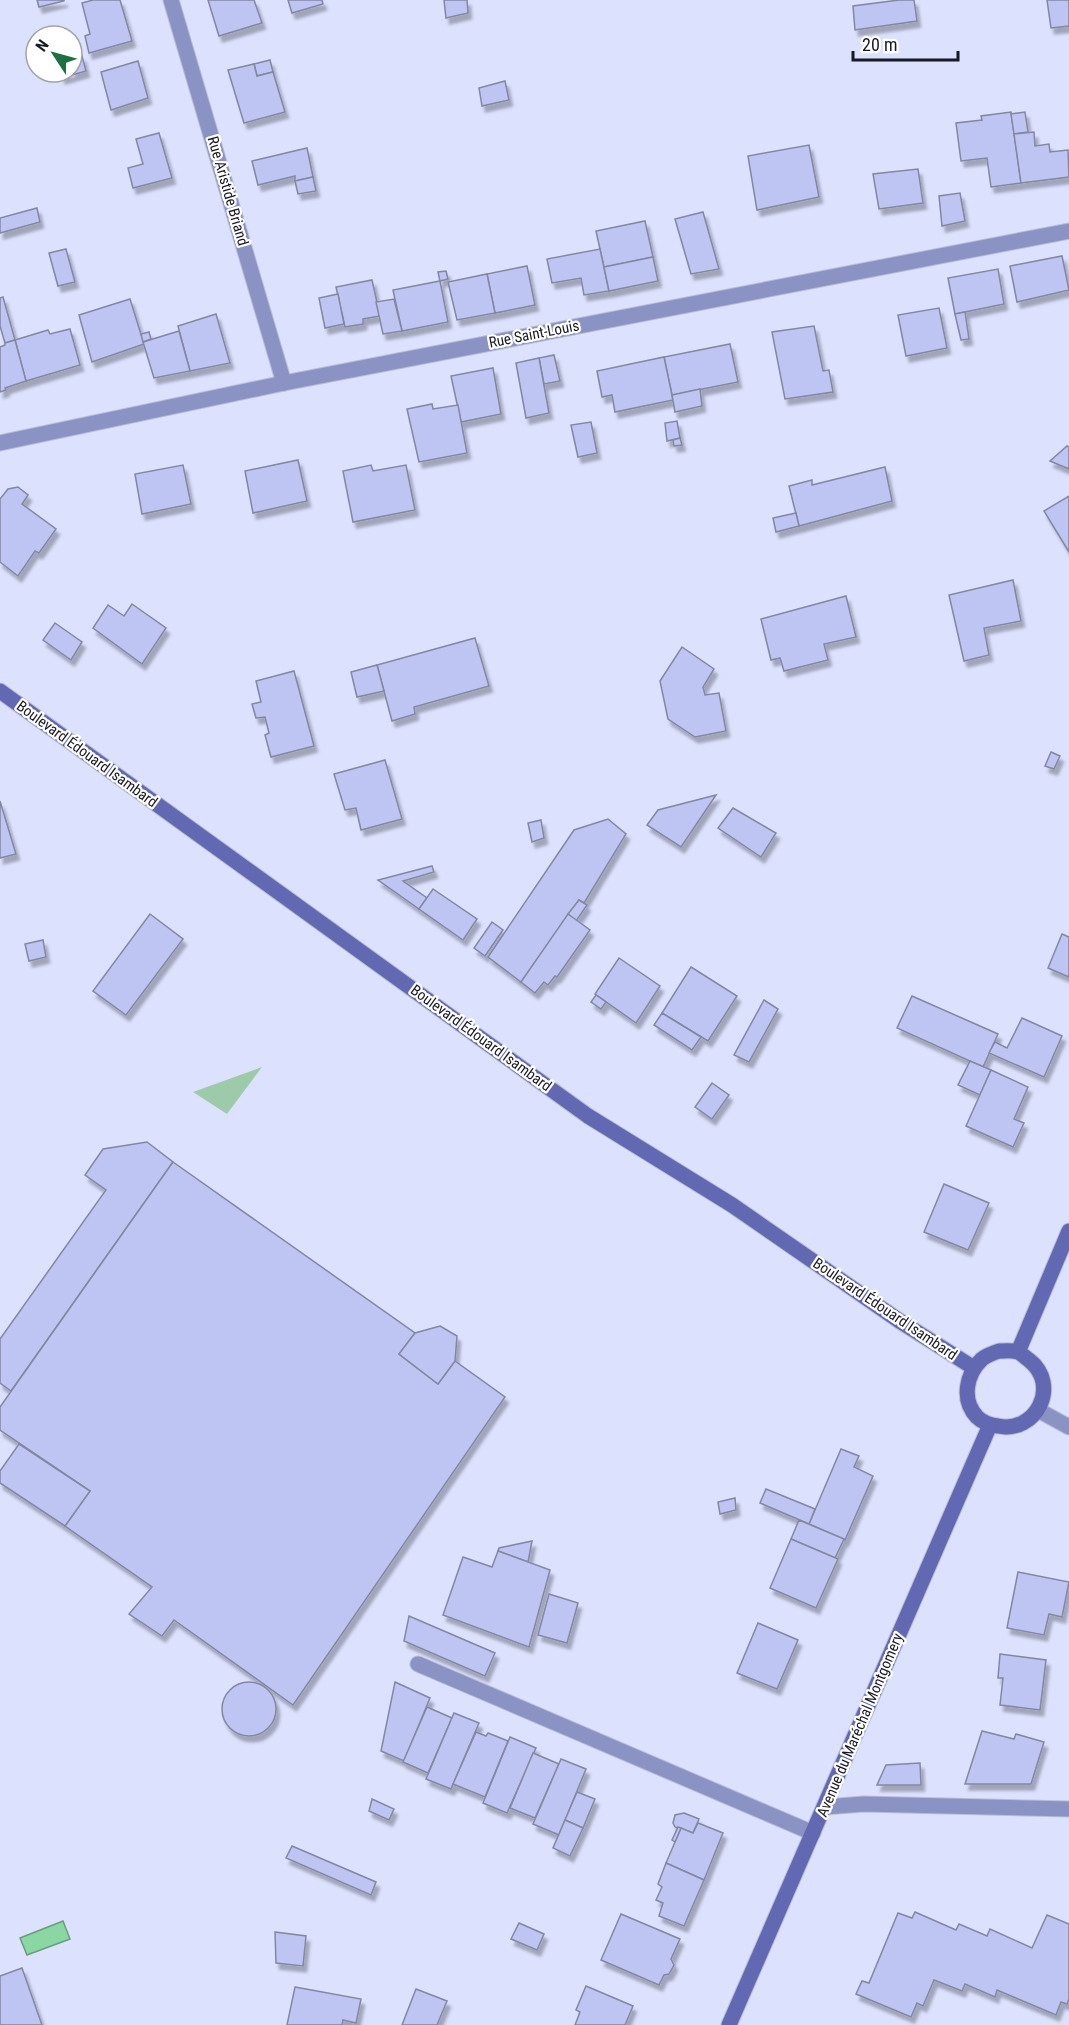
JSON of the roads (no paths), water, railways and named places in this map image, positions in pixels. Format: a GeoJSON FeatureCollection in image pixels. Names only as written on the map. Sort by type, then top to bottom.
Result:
{"type":"FeatureCollection","features":[{"type":"Feature","properties":{"kind":"main road","name":"Boulevard Édouard Isambard"},"geometry":{"type":"LineString","coordinates":[[0,691],[588,1116],[732,1205],[901,1322],[974,1368]]}},
{"type":"Feature","properties":{"kind":"main road"},"geometry":{"type":"LineString","coordinates":[[1018,1352],[1069,1231]]}},
{"type":"Feature","properties":{"kind":"main road"},"geometry":{"type":"LineString","coordinates":[[999,1351],[1018,1352],[1035,1365],[1042,1375],[1045,1390],[1038,1410],[1022,1424],[1007,1428],[981,1421],[972,1411],[966,1398],[974,1368],[984,1357],[999,1351]]}},
{"type":"Feature","properties":{"kind":"main road","name":"Avenue du Maréchal Montgomery"},"geometry":{"type":"LineString","coordinates":[[729,2025],[990,1425]]}},
{"type":"Feature","properties":{"kind":"street","name":"Rue Aristide Briand"},"geometry":{"type":"LineString","coordinates":[[171,0],[284,383]]}},
{"type":"Feature","properties":{"kind":"street","name":"Rue Saint-Louis"},"geometry":{"type":"LineString","coordinates":[[0,443],[284,383],[1069,231]]}},
{"type":"Feature","properties":{"kind":"street"},"geometry":{"type":"LineString","coordinates":[[1038,1410],[1069,1427]]}},
{"type":"Feature","properties":{"kind":"street"},"geometry":{"type":"LineString","coordinates":[[418,1664],[813,1833]]}},
{"type":"Feature","properties":{"kind":"street"},"geometry":{"type":"LineString","coordinates":[[825,1807],[864,1804],[1069,1809]]}}]}
